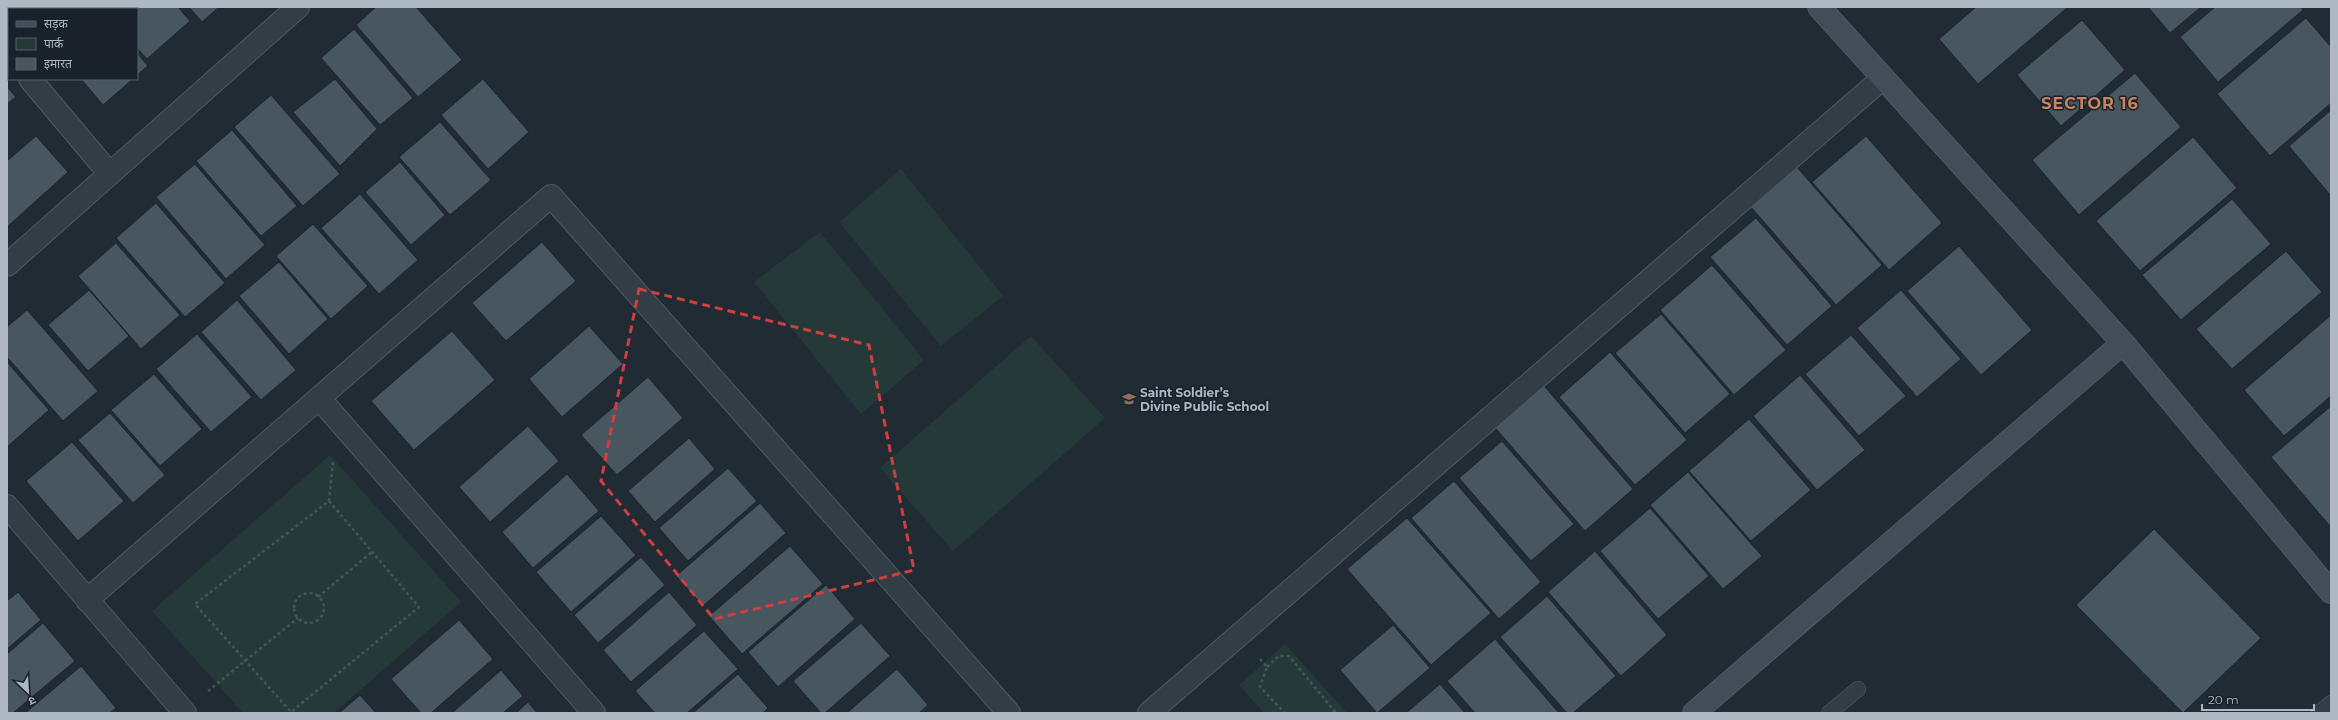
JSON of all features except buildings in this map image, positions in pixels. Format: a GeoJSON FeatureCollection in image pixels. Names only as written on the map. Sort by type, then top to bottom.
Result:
{"type":"FeatureCollection","features":[{"type":"Feature","properties":{"kind":"street"},"geometry":{"type":"LineString","coordinates":[[7,265],[298,7]]}},
{"type":"Feature","properties":{"kind":"street"},"geometry":{"type":"LineString","coordinates":[[1819,7],[2123,343],[2331,592]]}},
{"type":"Feature","properties":{"kind":"street"},"geometry":{"type":"LineString","coordinates":[[1149,713],[1883,78]]}},
{"type":"Feature","properties":{"kind":"street"},"geometry":{"type":"LineString","coordinates":[[31,80],[109,173]]}},
{"type":"Feature","properties":{"kind":"street"},"geometry":{"type":"LineString","coordinates":[[87,600],[551,196],[1009,713]]}},
{"type":"Feature","properties":{"kind":"street"},"geometry":{"type":"LineString","coordinates":[[1694,713],[2123,343]]}},
{"type":"Feature","properties":{"kind":"street"},"geometry":{"type":"LineString","coordinates":[[319,398],[594,713]]}},
{"type":"Feature","properties":{"kind":"street"},"geometry":{"type":"LineString","coordinates":[[7,506],[184,712]]}},
{"type":"Feature","properties":{"kind":"lane"},"geometry":{"type":"LineString","coordinates":[[1830,713],[1858,689]]}},
{"type":"Feature","properties":{"kind":"lane"},"geometry":{"type":"LineString","coordinates":[[2319,713],[2331,703]]}},
{"type":"Feature","properties":{"kind":"path"},"geometry":{"type":"LineString","coordinates":[[329,501],[418,607],[291,712],[245,661],[195,604],[329,501]]}},
{"type":"Feature","properties":{"kind":"path"},"geometry":{"type":"LineString","coordinates":[[318,597],[372,552]]}},
{"type":"Feature","properties":{"kind":"path"},"geometry":{"type":"LineString","coordinates":[[304,594],[318,597],[321,600],[323,609],[320,618],[312,622],[298,618],[294,610],[296,600],[304,594]]}},
{"type":"Feature","properties":{"kind":"path"},"geometry":{"type":"LineString","coordinates":[[184,712],[298,618]]}},
{"type":"Feature","properties":{"kind":"path"},"geometry":{"type":"LineString","coordinates":[[1241,634],[1267,667]]}},
{"type":"Feature","properties":{"kind":"path"},"geometry":{"type":"LineString","coordinates":[[1285,713],[1260,687],[1267,667],[1279,656],[1289,656],[1336,713]]}},
{"type":"Feature","properties":{"kind":"highlighted area"},"geometry":{"type":"Polygon","coordinates":[[[639,289],[869,345],[914,570],[714,619],[601,481],[639,289]]]}},
{"type":"Feature","properties":{"kind":"green space"},"geometry":{"type":"Polygon","coordinates":[[[901,169],[1003,296],[941,346],[839,222],[901,169]]]}},
{"type":"Feature","properties":{"kind":"green space"},"geometry":{"type":"Polygon","coordinates":[[[820,232],[924,360],[861,414],[754,282],[820,232]]]}},
{"type":"Feature","properties":{"kind":"green space"},"geometry":{"type":"Polygon","coordinates":[[[1031,336],[1105,418],[953,551],[880,468],[1031,336]]]}},
{"type":"Feature","properties":{"kind":"green space"},"geometry":{"type":"Polygon","coordinates":[[[330,455],[461,602],[334,713],[243,713],[152,611],[330,455]]]}},
{"type":"Feature","properties":{"kind":"green space"},"geometry":{"type":"Polygon","coordinates":[[[1285,644],[1347,713],[1264,713],[1239,685],[1285,644]]]}},
{"type":"Feature","properties":{"kind":"place","name":"Saint Soldier’s Divine Public School"},"geometry":{"type":"Point","coordinates":[1129,399]}},
{"type":"Feature","properties":{"kind":"district","name":"SECTOR 16"},"geometry":{"type":"Point","coordinates":[2090,103]}}]}
